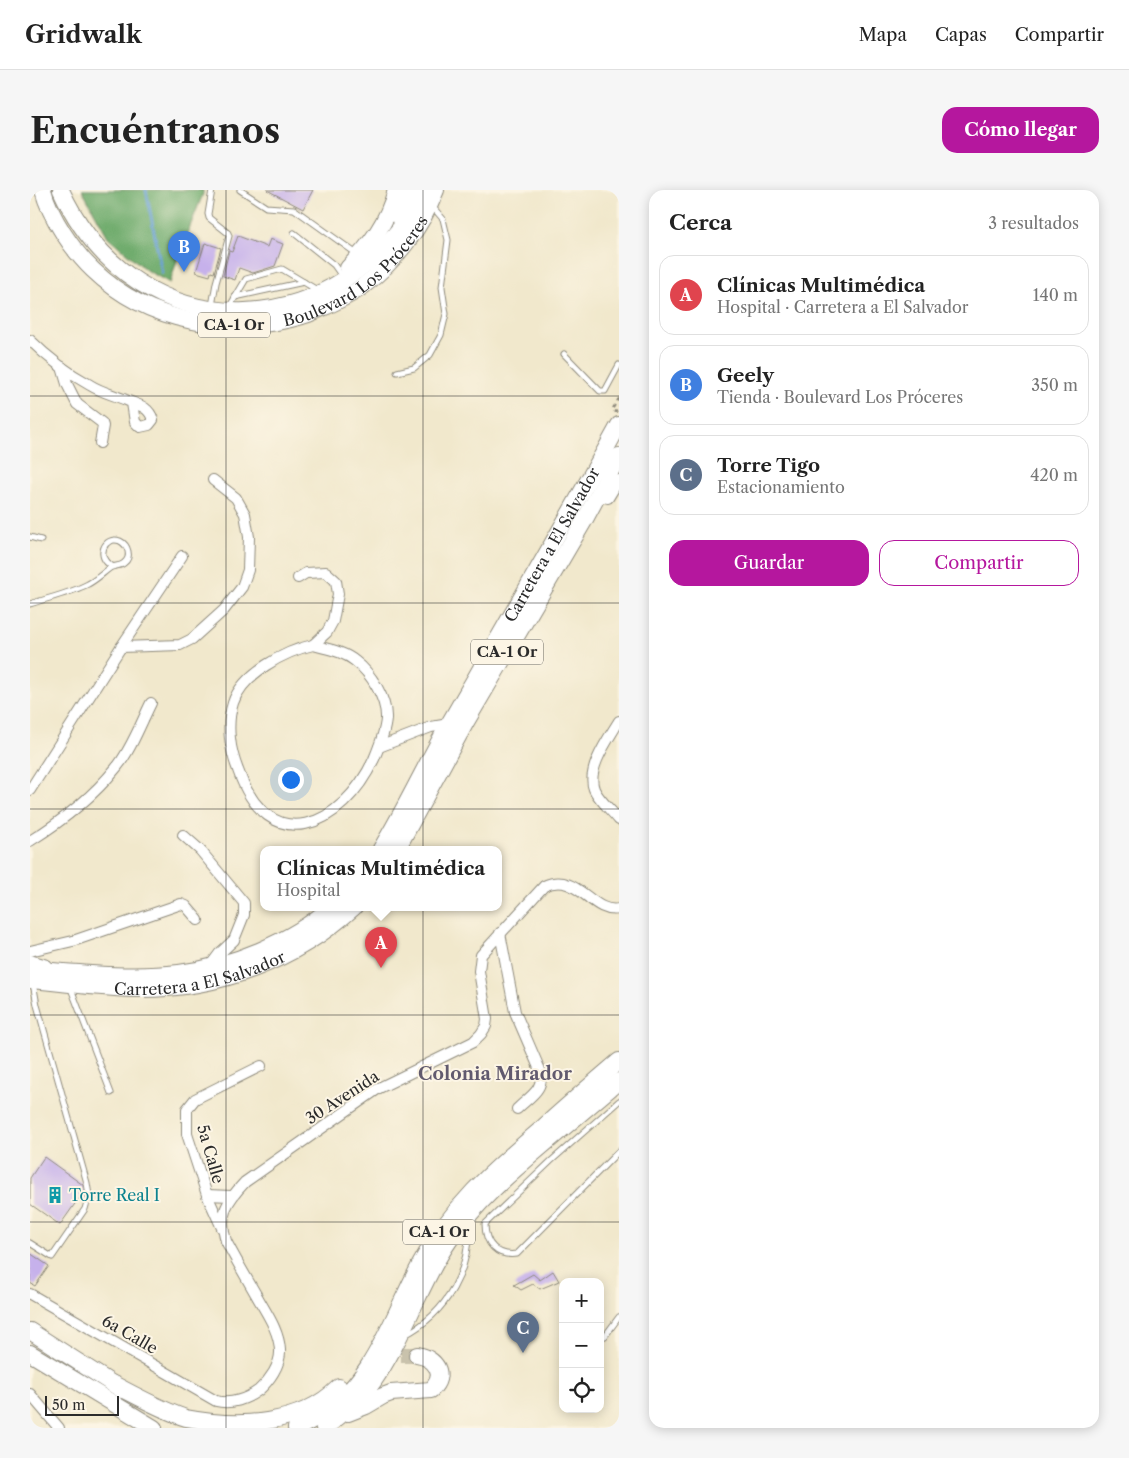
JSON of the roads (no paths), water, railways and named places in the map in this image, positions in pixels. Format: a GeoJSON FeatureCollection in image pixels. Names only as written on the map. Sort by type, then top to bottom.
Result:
{"type":"FeatureCollection","features":[{"type":"Feature","properties":{"kind":"highway","name":"Boulevard Los Próceres"},"geometry":{"type":"LineString","coordinates":[[44,190],[45,197],[72,246],[85,262],[116,289],[146,307],[175,317],[207,323],[238,325],[273,323],[304,316],[340,300],[362,287],[402,247],[417,226],[432,194]]}},
{"type":"Feature","properties":{"kind":"highway","name":"Boulevard Los Próceres"},"geometry":{"type":"LineString","coordinates":[[61,190],[86,234],[114,264],[147,288],[163,296],[261,310],[295,303],[323,292],[355,273],[386,247],[410,214],[432,194]]}},
{"type":"Feature","properties":{"kind":"highway"},"geometry":{"type":"LineString","coordinates":[[323,292],[360,256],[387,217],[396,190]]}},
{"type":"Feature","properties":{"kind":"highway"},"geometry":{"type":"LineString","coordinates":[[386,247],[408,190]]}},
{"type":"Feature","properties":{"kind":"highway","name":"Carretera a El Salvador"},"geometry":{"type":"LineString","coordinates":[[383,846],[405,808],[448,724],[544,561],[619,425]]}},
{"type":"Feature","properties":{"kind":"highway","name":"Carretera a El Salvador"},"geometry":{"type":"LineString","coordinates":[[400,846],[466,722],[599,496],[619,456]]}},
{"type":"Feature","properties":{"kind":"highway","name":"Carretera a El Salvador"},"geometry":{"type":"LineString","coordinates":[[31,976],[70,978],[180,973],[210,966],[230,954],[265,948],[289,937],[325,911]]}},
{"type":"Feature","properties":{"kind":"highway","name":"Carretera a El Salvador"},"geometry":{"type":"LineString","coordinates":[[70,978],[138,989],[172,988],[203,983],[248,971],[297,950],[334,926],[350,911]]}},
{"type":"Feature","properties":{"kind":"highway","name":"CA-1 Or"},"geometry":{"type":"LineString","coordinates":[[296,1428],[332,1407],[344,1397],[366,1372],[381,1346],[420,1264],[444,1224],[459,1206],[507,1158],[619,1061]]}},
{"type":"Feature","properties":{"kind":"highway","name":"CA-1 Or"},"geometry":{"type":"LineString","coordinates":[[324,1428],[341,1416],[373,1383],[450,1239],[468,1217],[497,1185],[619,1081]]}},
{"type":"Feature","properties":{"kind":"highway"},"geometry":{"type":"LineString","coordinates":[[30,1331],[172,1422],[186,1428]]}},
{"type":"Feature","properties":{"kind":"highway"},"geometry":{"type":"LineString","coordinates":[[30,1353],[154,1428]]}},
{"type":"Feature","properties":{"kind":"highway"},"geometry":{"type":"LineString","coordinates":[[341,1416],[392,1393],[430,1390],[438,1380],[438,1368],[430,1358],[417,1354]]}},
{"type":"Feature","properties":{"kind":"highway"},"geometry":{"type":"LineString","coordinates":[[113,1384],[184,1418],[207,1424],[250,1427],[274,1423],[313,1407],[335,1391],[358,1370]]}},
{"type":"Feature","properties":{"kind":"street"},"geometry":{"type":"LineString","coordinates":[[30,340],[62,367],[91,386],[132,403]]}},
{"type":"Feature","properties":{"kind":"street"},"geometry":{"type":"LineString","coordinates":[[62,367],[67,384],[77,404],[102,423],[100,443]]}},
{"type":"Feature","properties":{"kind":"street"},"geometry":{"type":"LineString","coordinates":[[121,647],[180,645],[192,639],[224,610],[242,588],[248,570],[248,537],[245,514],[236,498],[213,480]]}},
{"type":"Feature","properties":{"kind":"street"},"geometry":{"type":"LineString","coordinates":[[599,496],[608,498],[619,480]]}},
{"type":"Feature","properties":{"kind":"street"},"geometry":{"type":"LineString","coordinates":[[30,790],[121,647],[182,556]]}},
{"type":"Feature","properties":{"kind":"street"},"geometry":{"type":"LineString","coordinates":[[298,578],[306,573],[326,572],[336,581],[338,594],[333,621],[327,632],[313,645]]}},
{"type":"Feature","properties":{"kind":"street"},"geometry":{"type":"LineString","coordinates":[[313,645],[338,652],[354,660],[368,674],[385,706],[386,720],[379,747],[357,788],[337,810],[307,824],[296,826],[282,824],[270,817],[250,797],[238,773],[231,752],[230,737],[233,702],[252,676],[271,661],[298,648],[313,645]]}},
{"type":"Feature","properties":{"kind":"street"},"geometry":{"type":"LineString","coordinates":[[30,841],[84,802],[117,768],[151,703]]}},
{"type":"Feature","properties":{"kind":"street"},"geometry":{"type":"LineString","coordinates":[[619,721],[598,756],[592,779],[594,790],[619,820]]}},
{"type":"Feature","properties":{"kind":"street"},"geometry":{"type":"LineString","coordinates":[[379,747],[430,727],[448,724]]}},
{"type":"Feature","properties":{"kind":"street"},"geometry":{"type":"LineString","coordinates":[[183,835],[200,850],[244,903],[244,915],[230,954]]}},
{"type":"Feature","properties":{"kind":"street","name":"30 Avenida"},"geometry":{"type":"LineString","coordinates":[[222,1229],[226,1206],[231,1196],[250,1178],[379,1088],[461,1048],[481,1034],[486,1026],[487,1019],[479,964],[481,955],[544,886],[554,882],[562,882],[572,886],[602,906],[616,910]]}},
{"type":"Feature","properties":{"kind":"street"},"geometry":{"type":"LineString","coordinates":[[616,910],[619,902]]}},
{"type":"Feature","properties":{"kind":"street"},"geometry":{"type":"LineString","coordinates":[[30,951],[73,941],[181,904],[186,906],[198,920]]}},
{"type":"Feature","properties":{"kind":"street"},"geometry":{"type":"LineString","coordinates":[[500,933],[515,1012],[542,1077],[541,1086],[517,1109]]}},
{"type":"Feature","properties":{"kind":"street"},"geometry":{"type":"LineString","coordinates":[[30,960],[70,978]]}},
{"type":"Feature","properties":{"kind":"street","name":"5a Calle"},"geometry":{"type":"LineString","coordinates":[[222,1229],[207,1195],[187,1134],[187,1110],[195,1100],[260,1066]]}},
{"type":"Feature","properties":{"kind":"street"},"geometry":{"type":"LineString","coordinates":[[207,1195],[231,1196]]}},
{"type":"Feature","properties":{"kind":"street","name":"6a Calle"},"geometry":{"type":"LineString","coordinates":[[30,1294],[216,1401],[231,1402],[243,1399],[255,1393],[264,1385],[275,1369],[280,1351],[275,1328],[226,1241],[222,1229]]}},
{"type":"Feature","properties":{"kind":"street"},"geometry":{"type":"LineString","coordinates":[[30,1394],[59,1428]]}},
{"type":"Feature","properties":{"kind":"lane"},"geometry":{"type":"LineString","coordinates":[[212,190],[209,218],[228,233],[229,236],[216,283],[224,306]]}},
{"type":"Feature","properties":{"kind":"lane"},"geometry":{"type":"LineString","coordinates":[[240,190],[266,208],[294,210],[360,256]]}},
{"type":"Feature","properties":{"kind":"lane"},"geometry":{"type":"LineString","coordinates":[[397,372],[414,368],[430,355],[441,335],[446,314],[442,287],[448,240],[443,219],[432,194]]}},
{"type":"Feature","properties":{"kind":"lane"},"geometry":{"type":"LineString","coordinates":[[294,233],[334,265],[341,275]]}},
{"type":"Feature","properties":{"kind":"lane"},"geometry":{"type":"LineString","coordinates":[[224,306],[246,279],[282,269],[323,292]]}},
{"type":"Feature","properties":{"kind":"lane"},"geometry":{"type":"LineString","coordinates":[[224,306],[305,282]]}},
{"type":"Feature","properties":{"kind":"lane"},"geometry":{"type":"LineString","coordinates":[[564,354],[600,391],[605,391],[619,365]]}},
{"type":"Feature","properties":{"kind":"lane"},"geometry":{"type":"LineString","coordinates":[[30,537],[41,540]]}},
{"type":"Feature","properties":{"kind":"lane"},"geometry":{"type":"LineString","coordinates":[[30,604],[89,584],[112,566],[119,566],[124,563],[128,558],[126,546],[115,540],[104,546],[102,552],[103,558],[112,566]]}},
{"type":"Feature","properties":{"kind":"lane"},"geometry":{"type":"LineString","coordinates":[[30,1243],[52,1257],[85,1209],[89,1195],[31,976]]}},
{"type":"Feature","properties":{"kind":"lane"},"geometry":{"type":"LineString","coordinates":[[70,978],[112,1093]]}},
{"type":"Feature","properties":{"kind":"lane"},"geometry":{"type":"LineString","coordinates":[[619,1100],[485,1224],[485,1234],[493,1248],[506,1255],[517,1254],[619,1151]]}},
{"type":"Feature","properties":{"kind":"lane"},"geometry":{"type":"LineString","coordinates":[[398,1339],[430,1319],[453,1290],[467,1254],[468,1217]]}},
{"type":"Feature","properties":{"kind":"lane"},"geometry":{"type":"LineString","coordinates":[[605,1336],[619,1317]]}},
{"type":"Feature","properties":{"kind":"waterway"},"geometry":{"type":"LineString","coordinates":[[146,190],[162,273]]}},
{"type":"Feature","properties":{"kind":"tunnel"},"geometry":{"type":"LineString","coordinates":[[377,1355],[417,1355]]}},
{"type":"Feature","properties":{"kind":"place","name":"Geely"},"geometry":{"type":"Point","coordinates":[184,272]}},
{"type":"Feature","properties":{"kind":"place","name":"Clínicas Multimédica"},"geometry":{"type":"Point","coordinates":[381,968]}},
{"type":"Feature","properties":{"kind":"place","name":"Torre Real I"},"geometry":{"type":"Point","coordinates":[55,1195]}},
{"type":"Feature","properties":{"kind":"place","name":"Torre Tigo"},"geometry":{"type":"Point","coordinates":[523,1353]}},
{"type":"Feature","properties":{"kind":"district","name":"Colonia Mirador"},"geometry":{"type":"Point","coordinates":[495,1074]}}]}
